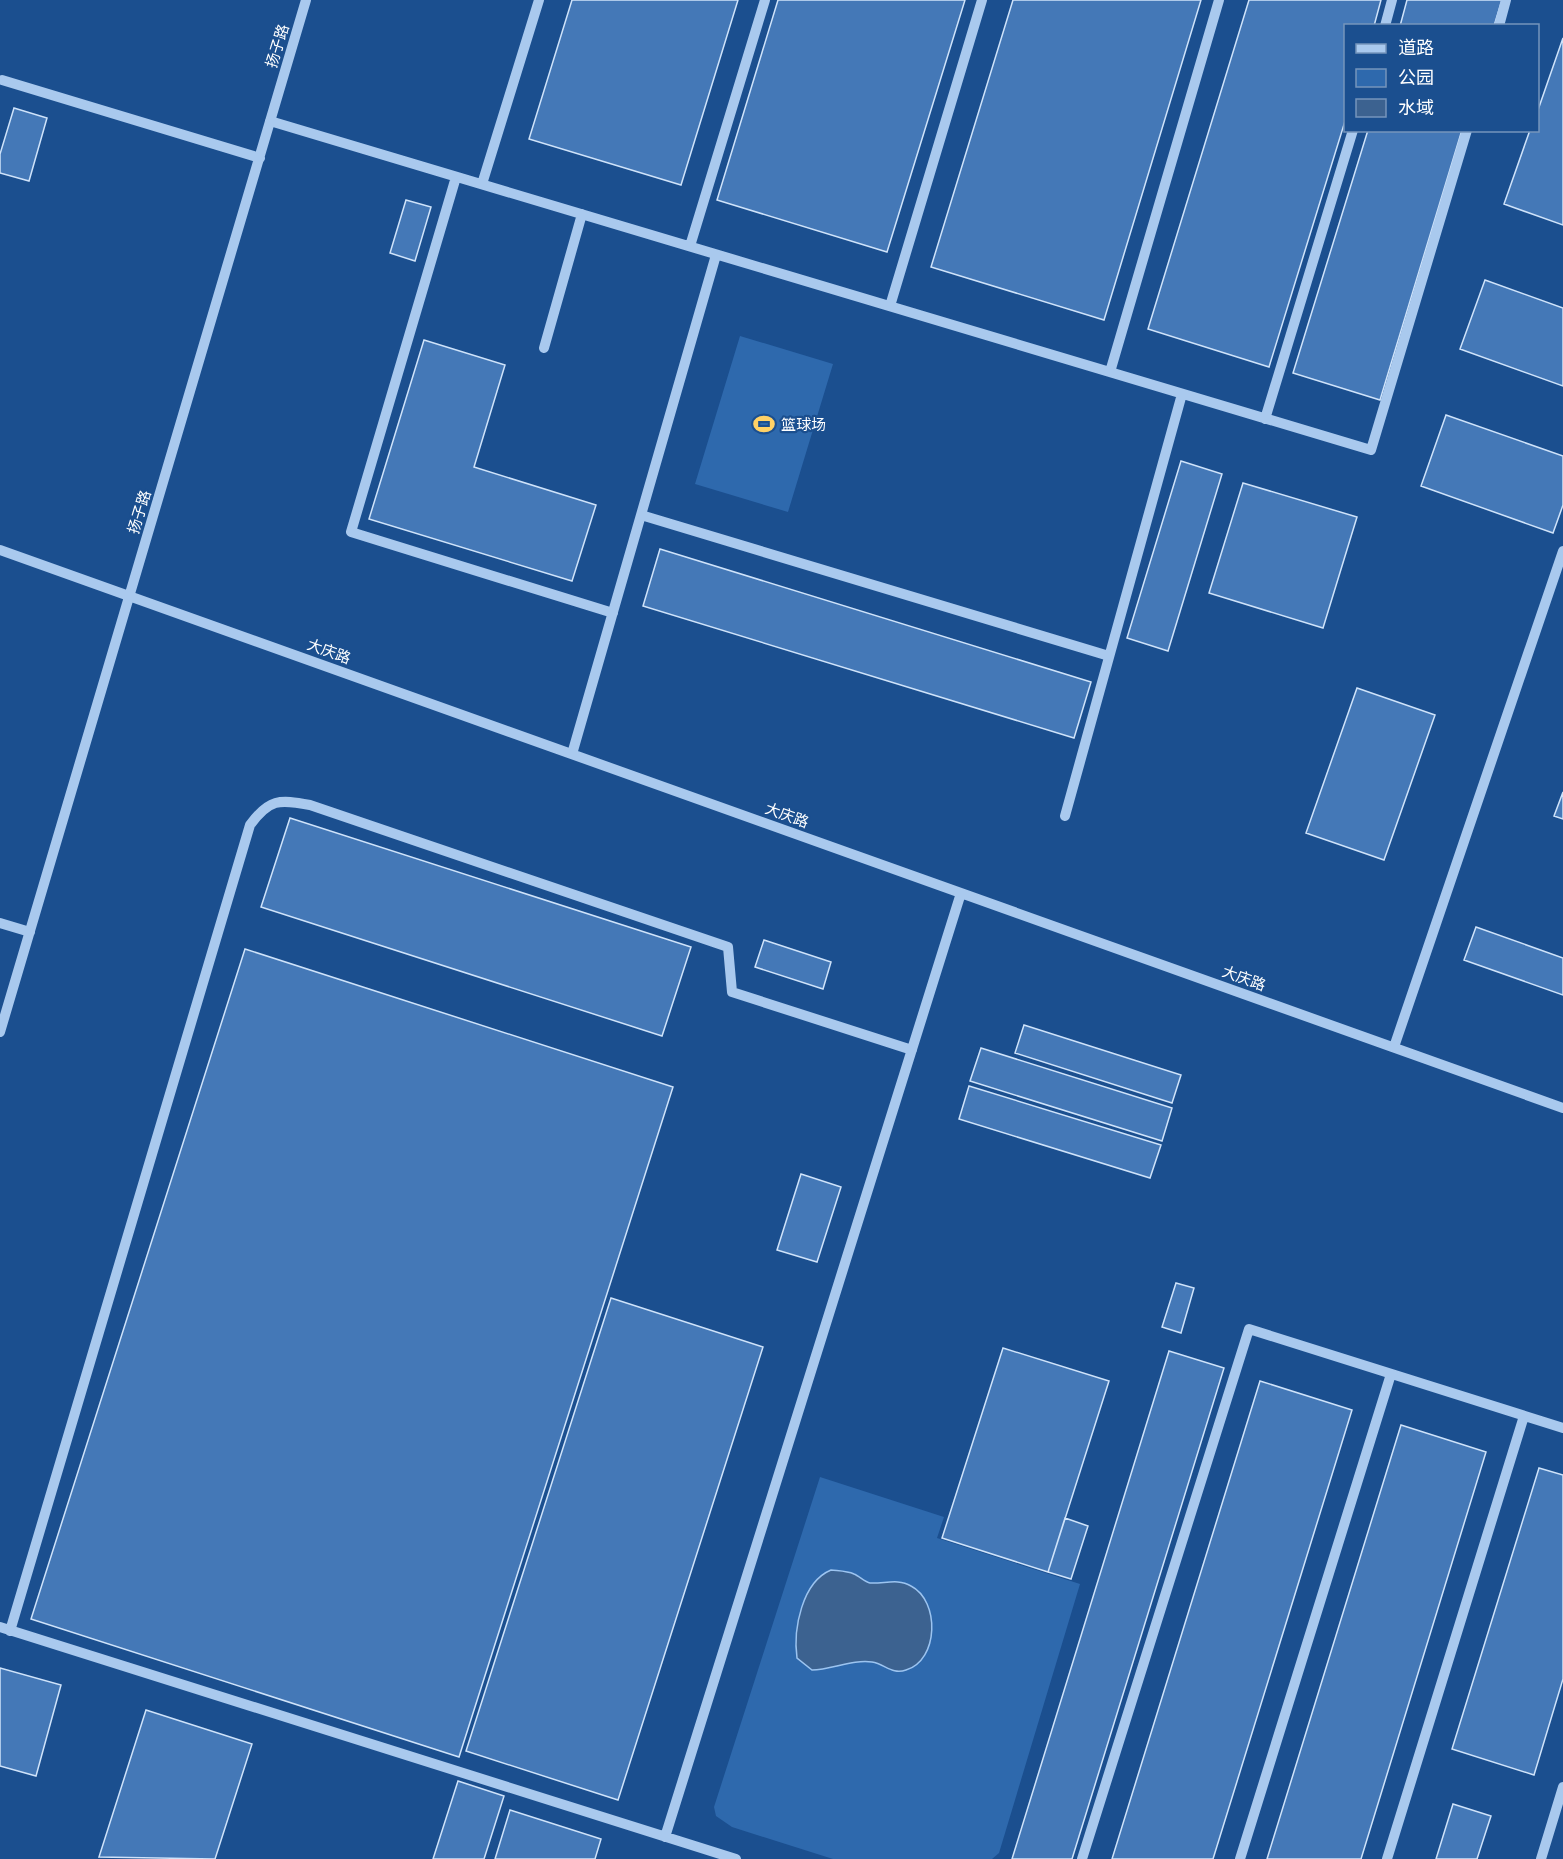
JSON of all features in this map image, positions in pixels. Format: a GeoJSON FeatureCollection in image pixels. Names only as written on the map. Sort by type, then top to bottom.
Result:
{"type":"FeatureCollection","features":[{"type":"Feature","properties":{"kind":"street","name":"扬子路"},"geometry":{"type":"LineString","coordinates":[[0,1032],[306,0]]}},
{"type":"Feature","properties":{"kind":"street"},"geometry":{"type":"LineString","coordinates":[[482,184],[539,0]]}},
{"type":"Feature","properties":{"kind":"street"},"geometry":{"type":"LineString","coordinates":[[690,246],[765,0]]}},
{"type":"Feature","properties":{"kind":"street"},"geometry":{"type":"LineString","coordinates":[[890,306],[982,0]]}},
{"type":"Feature","properties":{"kind":"street"},"geometry":{"type":"LineString","coordinates":[[1110,372],[1219,0]]}},
{"type":"Feature","properties":{"kind":"street"},"geometry":{"type":"LineString","coordinates":[[1386,24],[1392,0]]}},
{"type":"Feature","properties":{"kind":"street"},"geometry":{"type":"LineString","coordinates":[[1500,24],[1506,0]]}},
{"type":"Feature","properties":{"kind":"street"},"geometry":{"type":"LineString","coordinates":[[2,80],[260,158]]}},
{"type":"Feature","properties":{"kind":"street"},"geometry":{"type":"LineString","coordinates":[[270,121],[1371,450],[1466,132]]}},
{"type":"Feature","properties":{"kind":"street"},"geometry":{"type":"LineString","coordinates":[[1265,419],[1352,132]]}},
{"type":"Feature","properties":{"kind":"street"},"geometry":{"type":"LineString","coordinates":[[456,177],[351,531],[613,613]]}},
{"type":"Feature","properties":{"kind":"street"},"geometry":{"type":"LineString","coordinates":[[544,348],[582,214]]}},
{"type":"Feature","properties":{"kind":"street"},"geometry":{"type":"LineString","coordinates":[[572,754],[716,255]]}},
{"type":"Feature","properties":{"kind":"street"},"geometry":{"type":"LineString","coordinates":[[1065,816],[1182,394]]}},
{"type":"Feature","properties":{"kind":"street"},"geometry":{"type":"LineString","coordinates":[[641,515],[1109,656]]}},
{"type":"Feature","properties":{"kind":"street","name":"大庆路"},"geometry":{"type":"LineString","coordinates":[[0,550],[1563,1108]]}},
{"type":"Feature","properties":{"kind":"street"},"geometry":{"type":"LineString","coordinates":[[1394,1047],[1563,551]]}},
{"type":"Feature","properties":{"kind":"street"},"geometry":{"type":"LineString","coordinates":[[736,1859],[5,1629],[250,825],[263,807],[285,800],[310,805],[728,947],[732,992],[912,1050]]}},
{"type":"Feature","properties":{"kind":"street"},"geometry":{"type":"LineString","coordinates":[[665,1837],[961,893]]}},
{"type":"Feature","properties":{"kind":"street"},"geometry":{"type":"LineString","coordinates":[[0,923],[30,932]]}},
{"type":"Feature","properties":{"kind":"street"},"geometry":{"type":"LineString","coordinates":[[1082,1859],[1249,1329],[1563,1428]]}},
{"type":"Feature","properties":{"kind":"street"},"geometry":{"type":"LineString","coordinates":[[1240,1859],[1391,1374]]}},
{"type":"Feature","properties":{"kind":"street"},"geometry":{"type":"LineString","coordinates":[[1387,1859],[1524,1416]]}},
{"type":"Feature","properties":{"kind":"street"},"geometry":{"type":"LineString","coordinates":[[1541,1859],[1563,1787]]}},
{"type":"Feature","properties":{"kind":"green space","name":"篮球场"},"geometry":{"type":"Polygon","coordinates":[[[740,336],[833,364],[788,512],[695,484],[740,336]]]}},
{"type":"Feature","properties":{"kind":"green space"},"geometry":{"type":"Polygon","coordinates":[[[820,1477],[944,1517],[937,1538],[1080,1584],[999,1853],[992,1859],[833,1859],[732,1827],[716,1816],[714,1807],[820,1477]]]}},
{"type":"Feature","properties":{"kind":"water"},"geometry":{"type":"Polygon","coordinates":[[[831,1570],[851,1573],[870,1583],[901,1582],[911,1586],[920,1594],[927,1604],[932,1630],[925,1655],[917,1664],[901,1671],[865,1661],[812,1670],[797,1658],[798,1621],[806,1595],[821,1576],[831,1570]]]}},
{"type":"Feature","properties":{"kind":"building"},"geometry":{"type":"Polygon","coordinates":[[[572,0],[738,0],[681,185],[529,139],[572,0]]]}},
{"type":"Feature","properties":{"kind":"building"},"geometry":{"type":"Polygon","coordinates":[[[778,0],[965,0],[887,252],[717,200],[778,0]]]}},
{"type":"Feature","properties":{"kind":"building"},"geometry":{"type":"Polygon","coordinates":[[[1013,0],[1201,0],[1104,320],[931,267],[1013,0]]]}},
{"type":"Feature","properties":{"kind":"building"},"geometry":{"type":"Polygon","coordinates":[[[1249,0],[1381,0],[1375,24],[1344,24],[1344,124],[1269,367],[1148,329],[1249,0]]]}},
{"type":"Feature","properties":{"kind":"building"},"geometry":{"type":"Polygon","coordinates":[[[1407,0],[1502,0],[1495,24],[1401,24],[1407,0]]]}},
{"type":"Feature","properties":{"kind":"building"},"geometry":{"type":"Polygon","coordinates":[[[1563,38],[1563,225],[1504,204],[1529,132],[1539,132],[1539,107],[1563,38]]]}},
{"type":"Feature","properties":{"kind":"building"},"geometry":{"type":"Polygon","coordinates":[[[14,108],[47,118],[29,181],[0,173],[0,154],[14,108]]]}},
{"type":"Feature","properties":{"kind":"building"},"geometry":{"type":"Polygon","coordinates":[[[1367,132],[1461,132],[1380,400],[1293,373],[1367,132]]]}},
{"type":"Feature","properties":{"kind":"building"},"geometry":{"type":"Polygon","coordinates":[[[406,200],[431,207],[415,261],[390,253],[406,200]]]}},
{"type":"Feature","properties":{"kind":"building"},"geometry":{"type":"Polygon","coordinates":[[[1485,280],[1563,308],[1563,386],[1460,349],[1485,280]]]}},
{"type":"Feature","properties":{"kind":"building"},"geometry":{"type":"Polygon","coordinates":[[[424,340],[505,365],[474,467],[596,505],[572,581],[369,519],[424,340]]]}},
{"type":"Feature","properties":{"kind":"building"},"geometry":{"type":"Polygon","coordinates":[[[1446,415],[1563,456],[1563,505],[1553,533],[1421,486],[1446,415]]]}},
{"type":"Feature","properties":{"kind":"building"},"geometry":{"type":"Polygon","coordinates":[[[1181,461],[1222,474],[1168,651],[1127,638],[1181,461]]]}},
{"type":"Feature","properties":{"kind":"building"},"geometry":{"type":"Polygon","coordinates":[[[1243,483],[1357,517],[1323,628],[1209,593],[1243,483]]]}},
{"type":"Feature","properties":{"kind":"building"},"geometry":{"type":"Polygon","coordinates":[[[660,549],[1091,682],[1074,738],[643,606],[660,549]]]}},
{"type":"Feature","properties":{"kind":"building"},"geometry":{"type":"Polygon","coordinates":[[[1357,688],[1435,715],[1384,860],[1306,833],[1357,688]]]}},
{"type":"Feature","properties":{"kind":"building"},"geometry":{"type":"Polygon","coordinates":[[[1563,792],[1563,819],[1554,816],[1563,792]]]}},
{"type":"Feature","properties":{"kind":"building"},"geometry":{"type":"Polygon","coordinates":[[[290,818],[691,947],[662,1036],[261,907],[290,818]]]}},
{"type":"Feature","properties":{"kind":"building"},"geometry":{"type":"Polygon","coordinates":[[[1476,927],[1563,958],[1563,995],[1464,960],[1476,927]]]}},
{"type":"Feature","properties":{"kind":"building"},"geometry":{"type":"Polygon","coordinates":[[[764,940],[831,962],[823,989],[755,967],[764,940]]]}},
{"type":"Feature","properties":{"kind":"building"},"geometry":{"type":"Polygon","coordinates":[[[245,949],[673,1087],[459,1757],[31,1619],[245,949]]]}},
{"type":"Feature","properties":{"kind":"building"},"geometry":{"type":"Polygon","coordinates":[[[1024,1025],[1181,1075],[1172,1103],[1015,1053],[1024,1025]]]}},
{"type":"Feature","properties":{"kind":"building"},"geometry":{"type":"Polygon","coordinates":[[[981,1048],[1172,1108],[1162,1141],[970,1081],[981,1048]]]}},
{"type":"Feature","properties":{"kind":"building"},"geometry":{"type":"Polygon","coordinates":[[[969,1086],[1161,1145],[1150,1178],[959,1119],[969,1086]]]}},
{"type":"Feature","properties":{"kind":"building"},"geometry":{"type":"Polygon","coordinates":[[[801,1174],[841,1187],[817,1262],[777,1250],[801,1174]]]}},
{"type":"Feature","properties":{"kind":"building"},"geometry":{"type":"Polygon","coordinates":[[[1176,1283],[1194,1288],[1181,1333],[1162,1327],[1176,1283]]]}},
{"type":"Feature","properties":{"kind":"building"},"geometry":{"type":"Polygon","coordinates":[[[611,1298],[763,1347],[618,1800],[466,1751],[611,1298]]]}},
{"type":"Feature","properties":{"kind":"building"},"geometry":{"type":"Polygon","coordinates":[[[1003,1348],[1109,1381],[1048,1572],[942,1538],[1003,1348]]]}},
{"type":"Feature","properties":{"kind":"building"},"geometry":{"type":"Polygon","coordinates":[[[1169,1351],[1224,1368],[1072,1859],[1012,1859],[1169,1351]]]}},
{"type":"Feature","properties":{"kind":"building"},"geometry":{"type":"Polygon","coordinates":[[[1260,1381],[1352,1410],[1213,1859],[1112,1859],[1260,1381]]]}},
{"type":"Feature","properties":{"kind":"building"},"geometry":{"type":"Polygon","coordinates":[[[1401,1425],[1486,1452],[1361,1859],[1267,1859],[1401,1425]]]}},
{"type":"Feature","properties":{"kind":"building"},"geometry":{"type":"Polygon","coordinates":[[[1539,1468],[1563,1475],[1563,1679],[1534,1775],[1452,1749],[1539,1468]]]}},
{"type":"Feature","properties":{"kind":"building"},"geometry":{"type":"Polygon","coordinates":[[[1065,1518],[1088,1526],[1071,1579],[1048,1572],[1065,1518]]]}},
{"type":"Feature","properties":{"kind":"building"},"geometry":{"type":"Polygon","coordinates":[[[0,1668],[61,1685],[36,1776],[0,1766],[0,1668]]]}},
{"type":"Feature","properties":{"kind":"building"},"geometry":{"type":"Polygon","coordinates":[[[146,1710],[252,1744],[215,1859],[99,1857],[146,1710]]]}},
{"type":"Feature","properties":{"kind":"building"},"geometry":{"type":"Polygon","coordinates":[[[458,1781],[504,1796],[484,1859],[433,1859],[458,1781]]]}},
{"type":"Feature","properties":{"kind":"building"},"geometry":{"type":"Polygon","coordinates":[[[1453,1804],[1491,1816],[1477,1859],[1436,1859],[1453,1804]]]}},
{"type":"Feature","properties":{"kind":"building"},"geometry":{"type":"Polygon","coordinates":[[[510,1810],[601,1839],[595,1859],[495,1859],[510,1810]]]}},
{"type":"Feature","properties":{"kind":"place","name":"篮球场"},"geometry":{"type":"Point","coordinates":[764,424]}}]}
